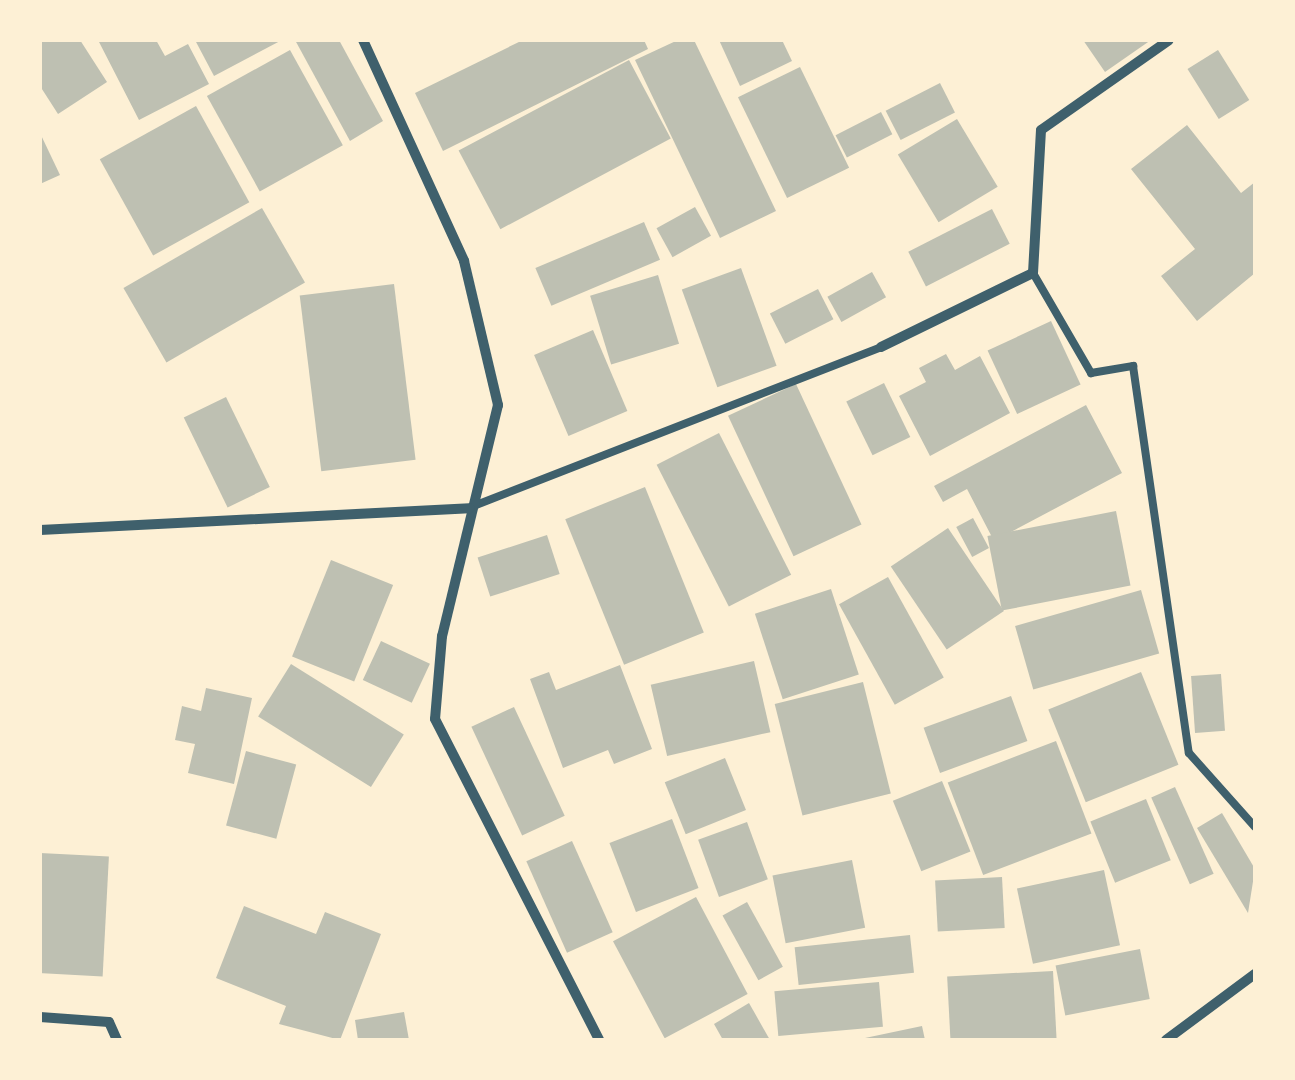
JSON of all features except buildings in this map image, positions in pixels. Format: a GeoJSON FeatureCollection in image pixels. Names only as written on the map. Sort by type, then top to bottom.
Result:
{"type":"FeatureCollection","features":[{"type":"Feature","properties":{"kind":"street"},"geometry":{"type":"LineString","coordinates":[[363,40],[464,262],[498,405],[469,508],[435,720],[599,1040]]}},
{"type":"Feature","properties":{"kind":"street"},"geometry":{"type":"LineString","coordinates":[[881,347],[1033,273],[1041,130],[1168,40]]}},
{"type":"Feature","properties":{"kind":"street"},"geometry":{"type":"LineString","coordinates":[[40,530],[469,508]]}},
{"type":"Feature","properties":{"kind":"street"},"geometry":{"type":"LineString","coordinates":[[1166,1040],[1255,974]]}},
{"type":"Feature","properties":{"kind":"street"},"geometry":{"type":"LineString","coordinates":[[40,1017],[109,1022],[118,1040]]}},
{"type":"Feature","properties":{"kind":"lane"},"geometry":{"type":"LineString","coordinates":[[1033,273],[1091,372],[1133,366],[1189,752],[1255,826]]}},
{"type":"Feature","properties":{"kind":"lane"},"geometry":{"type":"LineString","coordinates":[[469,508],[881,347]]}}]}
